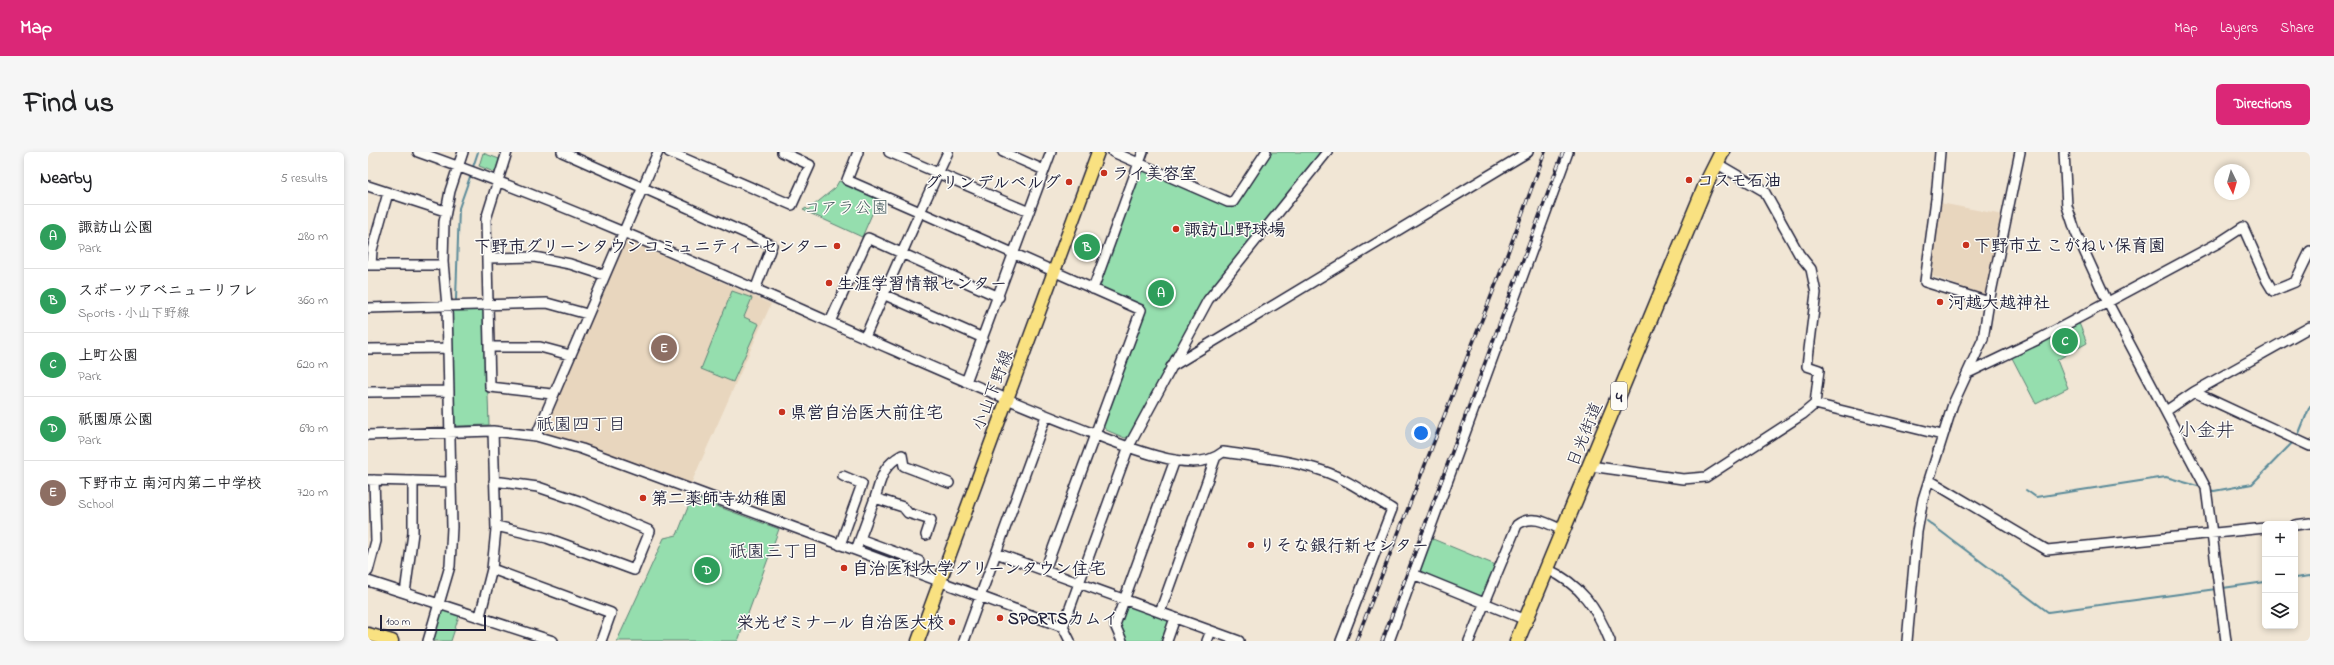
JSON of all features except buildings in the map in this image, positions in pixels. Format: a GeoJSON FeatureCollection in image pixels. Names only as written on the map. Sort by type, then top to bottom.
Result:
{"type":"FeatureCollection","features":[{"type":"Feature","properties":{"kind":"highway","name":"日光街道"},"geometry":{"type":"LineString","coordinates":[[1517,641],[1719,158]]}},
{"type":"Feature","properties":{"kind":"main road","name":"小山下野線"},"geometry":{"type":"LineString","coordinates":[[918,641],[1098,152]]}},
{"type":"Feature","properties":{"kind":"main road"},"geometry":{"type":"LineString","coordinates":[[368,634],[392,641]]}},
{"type":"Feature","properties":{"kind":"street"},"geometry":{"type":"LineString","coordinates":[[418,152],[498,180],[624,231],[755,290],[1046,416],[1129,446],[1175,460],[1193,462],[1216,459]]}},
{"type":"Feature","properties":{"kind":"street"},"geometry":{"type":"LineString","coordinates":[[428,641],[450,566],[452,527],[450,433],[447,306],[443,265],[445,211],[461,167],[463,152]]}},
{"type":"Feature","properties":{"kind":"street"},"geometry":{"type":"LineString","coordinates":[[507,152],[486,219],[490,387],[552,394]]}},
{"type":"Feature","properties":{"kind":"street"},"geometry":{"type":"LineString","coordinates":[[562,152],[772,245],[755,290]]}},
{"type":"Feature","properties":{"kind":"street"},"geometry":{"type":"LineString","coordinates":[[536,436],[552,394],[658,152]]}},
{"type":"Feature","properties":{"kind":"street"},"geometry":{"type":"LineString","coordinates":[[669,152],[792,205],[810,165],[782,152]]}},
{"type":"Feature","properties":{"kind":"street"},"geometry":{"type":"LineString","coordinates":[[858,152],[846,180],[1054,273],[1141,310],[1094,434],[1046,570]]}},
{"type":"Feature","properties":{"kind":"street"},"geometry":{"type":"LineString","coordinates":[[889,152],[1028,212]]}},
{"type":"Feature","properties":{"kind":"street"},"geometry":{"type":"LineString","coordinates":[[865,337],[948,152]]}},
{"type":"Feature","properties":{"kind":"street"},"geometry":{"type":"LineString","coordinates":[[1003,152],[1044,170]]}},
{"type":"Feature","properties":{"kind":"street"},"geometry":{"type":"LineString","coordinates":[[966,382],[1051,152]]}},
{"type":"Feature","properties":{"kind":"street"},"geometry":{"type":"LineString","coordinates":[[1113,152],[1228,202],[1233,202],[1266,152]]}},
{"type":"Feature","properties":{"kind":"street"},"geometry":{"type":"LineString","coordinates":[[1093,289],[1143,152]]}},
{"type":"Feature","properties":{"kind":"street"},"geometry":{"type":"LineString","coordinates":[[1063,627],[1129,446],[1208,300],[1327,152]]}},
{"type":"Feature","properties":{"kind":"street"},"geometry":{"type":"LineString","coordinates":[[1171,368],[1528,152]]}},
{"type":"Feature","properties":{"kind":"street"},"geometry":{"type":"LineString","coordinates":[[1389,641],[1568,152]]}},
{"type":"Feature","properties":{"kind":"street"},"geometry":{"type":"LineString","coordinates":[[1940,152],[1936,199],[1925,282],[1989,302]]}},
{"type":"Feature","properties":{"kind":"street"},"geometry":{"type":"LineString","coordinates":[[1907,641],[1917,532],[1923,499],[1942,435],[1983,339],[1989,302],[2020,152]]}},
{"type":"Feature","properties":{"kind":"street"},"geometry":{"type":"LineString","coordinates":[[2064,152],[2067,206],[2076,233],[2107,302],[2206,488],[2226,641]]}},
{"type":"Feature","properties":{"kind":"street"},"geometry":{"type":"LineString","coordinates":[[1590,466],[1683,479],[1706,477],[1803,414],[1815,404],[1819,370],[1807,366],[1816,293],[1810,269],[1799,254],[1764,191],[1719,158]]}},
{"type":"Feature","properties":{"kind":"street"},"geometry":{"type":"LineString","coordinates":[[368,186],[445,211]]}},
{"type":"Feature","properties":{"kind":"street"},"geometry":{"type":"LineString","coordinates":[[388,193],[369,265],[443,265]]}},
{"type":"Feature","properties":{"kind":"street"},"geometry":{"type":"LineString","coordinates":[[1968,373],[2041,338],[2220,242],[2243,228],[2273,291],[2295,282],[2310,251]]}},
{"type":"Feature","properties":{"kind":"street"},"geometry":{"type":"LineString","coordinates":[[830,322],[868,238],[903,255],[999,296]]}},
{"type":"Feature","properties":{"kind":"street"},"geometry":{"type":"LineString","coordinates":[[488,258],[534,257],[570,264],[604,275]]}},
{"type":"Feature","properties":{"kind":"street"},"geometry":{"type":"LineString","coordinates":[[885,295],[983,338]]}},
{"type":"Feature","properties":{"kind":"street"},"geometry":{"type":"LineString","coordinates":[[368,308],[547,303],[587,314]]}},
{"type":"Feature","properties":{"kind":"street"},"geometry":{"type":"LineString","coordinates":[[2166,411],[2194,392],[2310,327]]}},
{"type":"Feature","properties":{"kind":"street"},"geometry":{"type":"LineString","coordinates":[[490,347],[540,347],[570,355]]}},
{"type":"Feature","properties":{"kind":"street"},"geometry":{"type":"LineString","coordinates":[[368,349],[448,348]]}},
{"type":"Feature","properties":{"kind":"street"},"geometry":{"type":"LineString","coordinates":[[368,392],[449,391]]}},
{"type":"Feature","properties":{"kind":"street"},"geometry":{"type":"LineString","coordinates":[[2194,392],[2310,446]]}},
{"type":"Feature","properties":{"kind":"street"},"geometry":{"type":"LineString","coordinates":[[1815,404],[1942,435]]}},
{"type":"Feature","properties":{"kind":"street"},"geometry":{"type":"LineString","coordinates":[[964,641],[1046,416]]}},
{"type":"Feature","properties":{"kind":"street"},"geometry":{"type":"LineString","coordinates":[[480,616],[492,569],[496,526],[493,431]]}},
{"type":"Feature","properties":{"kind":"street"},"geometry":{"type":"LineString","coordinates":[[368,435],[493,431],[536,436],[582,449],[1063,627],[1070,641]]}},
{"type":"Feature","properties":{"kind":"street"},"geometry":{"type":"LineString","coordinates":[[1160,612],[1216,459],[1223,452],[1299,465],[1323,471],[1392,509],[1341,641]]}},
{"type":"Feature","properties":{"kind":"street"},"geometry":{"type":"LineString","coordinates":[[856,550],[884,470],[890,461],[902,455],[904,466],[949,483]]}},
{"type":"Feature","properties":{"kind":"street"},"geometry":{"type":"LineString","coordinates":[[1122,641],[1115,625],[1175,460]]}},
{"type":"Feature","properties":{"kind":"street"},"geometry":{"type":"LineString","coordinates":[[840,545],[862,484],[843,476]]}},
{"type":"Feature","properties":{"kind":"street"},"geometry":{"type":"LineString","coordinates":[[368,571],[372,539],[371,480],[451,482]]}},
{"type":"Feature","properties":{"kind":"street"},"geometry":{"type":"LineString","coordinates":[[1929,480],[2047,550],[2262,528]]}},
{"type":"Feature","properties":{"kind":"street"},"geometry":{"type":"LineString","coordinates":[[405,593],[413,533],[413,481]]}},
{"type":"Feature","properties":{"kind":"street"},"geometry":{"type":"LineString","coordinates":[[494,481],[538,487],[582,502],[650,531],[634,570],[546,538],[496,526]]}},
{"type":"Feature","properties":{"kind":"street"},"geometry":{"type":"LineString","coordinates":[[875,498],[903,507],[908,513],[931,520],[926,535]]}},
{"type":"Feature","properties":{"kind":"street"},"geometry":{"type":"LineString","coordinates":[[1469,641],[1517,525],[1522,521],[1535,519],[1564,531]]}},
{"type":"Feature","properties":{"kind":"street"},"geometry":{"type":"LineString","coordinates":[[2298,525],[2310,523]]}},
{"type":"Feature","properties":{"kind":"street"},"geometry":{"type":"LineString","coordinates":[[860,539],[920,561]]}},
{"type":"Feature","properties":{"kind":"street"},"geometry":{"type":"LineString","coordinates":[[996,553],[1239,641]]}},
{"type":"Feature","properties":{"kind":"street"},"geometry":{"type":"LineString","coordinates":[[492,569],[611,613],[601,641]]}},
{"type":"Feature","properties":{"kind":"street"},"geometry":{"type":"LineString","coordinates":[[1547,569],[1559,574],[1590,602],[1600,616],[1610,641]]}},
{"type":"Feature","properties":{"kind":"street"},"geometry":{"type":"LineString","coordinates":[[1413,574],[1526,620]]}},
{"type":"Feature","properties":{"kind":"street"},"geometry":{"type":"LineString","coordinates":[[368,581],[480,616],[553,641]]}},
{"type":"Feature","properties":{"kind":"street"},"geometry":{"type":"LineString","coordinates":[[1167,641],[1175,618]]}},
{"type":"Feature","properties":{"kind":"street"},"geometry":{"type":"LineString","coordinates":[[1207,641],[1211,630]]}},
{"type":"Feature","properties":{"kind":"shaded area","name":"下野市立 こがねい保育園"},"geometry":{"type":"Polygon","coordinates":[[[1940,203],[2003,215],[1987,296],[1932,276],[1940,203]]]}},
{"type":"Feature","properties":{"kind":"shaded area"},"geometry":{"type":"Polygon","coordinates":[[[628,240],[771,304],[690,486],[540,434],[623,242],[628,240]]]}},
{"type":"Feature","properties":{"kind":"green space"},"geometry":{"type":"Polygon","coordinates":[[[1270,152],[1323,152],[1229,268],[1130,436],[1125,438],[1106,430],[1103,426],[1145,308],[1100,288],[1098,283],[1140,171],[1144,169],[1232,208],[1270,152]]]}},
{"type":"Feature","properties":{"kind":"green space"},"geometry":{"type":"Polygon","coordinates":[[[483,153],[502,160],[499,169],[494,172],[479,166],[483,153]]]}},
{"type":"Feature","properties":{"kind":"green space","name":"コアラ公園"},"geometry":{"type":"Polygon","coordinates":[[[839,181],[879,198],[862,237],[803,210],[806,208],[808,210],[835,188],[839,181]]]}},
{"type":"Feature","properties":{"kind":"green space"},"geometry":{"type":"Polygon","coordinates":[[[732,291],[752,298],[744,317],[759,324],[733,382],[701,369],[732,291]]]}},
{"type":"Feature","properties":{"kind":"green space"},"geometry":{"type":"Polygon","coordinates":[[[485,309],[489,425],[455,426],[451,310],[485,309]]]}},
{"type":"Feature","properties":{"kind":"green space"},"geometry":{"type":"Polygon","coordinates":[[[2077,318],[2087,343],[2057,360],[2068,388],[2036,404],[2010,354],[2077,318]]]}},
{"type":"Feature","properties":{"kind":"green space"},"geometry":{"type":"Polygon","coordinates":[[[692,497],[779,529],[738,641],[617,641],[664,538],[677,535],[692,497]]]}},
{"type":"Feature","properties":{"kind":"green space"},"geometry":{"type":"Polygon","coordinates":[[[1428,537],[1498,566],[1485,596],[1481,597],[1419,573],[1428,537]]]}},
{"type":"Feature","properties":{"kind":"green space"},"geometry":{"type":"Polygon","coordinates":[[[1130,604],[1168,618],[1170,623],[1164,641],[1126,641],[1118,625],[1125,606],[1130,604]]]}},
{"type":"Feature","properties":{"kind":"green space"},"geometry":{"type":"Polygon","coordinates":[[[445,608],[460,613],[451,641],[432,641],[440,611],[445,608]]]}},
{"type":"Feature","properties":{"kind":"waterway"},"geometry":{"type":"LineString","coordinates":[[472,170],[478,152]]}},
{"type":"Feature","properties":{"kind":"waterway"},"geometry":{"type":"LineString","coordinates":[[456,299],[459,208],[471,174]]}},
{"type":"Feature","properties":{"kind":"waterway"},"geometry":{"type":"LineString","coordinates":[[2297,438],[2310,406]]}},
{"type":"Feature","properties":{"kind":"waterway"},"geometry":{"type":"LineString","coordinates":[[2210,490],[2214,491],[2252,484],[2294,441]]}},
{"type":"Feature","properties":{"kind":"waterway"},"geometry":{"type":"LineString","coordinates":[[2026,490],[2036,497],[2166,477],[2201,487]]}},
{"type":"Feature","properties":{"kind":"waterway"},"geometry":{"type":"LineString","coordinates":[[1927,521],[2048,612],[2216,589]]}},
{"type":"Feature","properties":{"kind":"waterway"},"geometry":{"type":"LineString","coordinates":[[2298,578],[2310,576]]}},
{"type":"Feature","properties":{"kind":"waterway"},"geometry":{"type":"LineString","coordinates":[[2223,588],[2262,582]]}},
{"type":"Feature","properties":{"kind":"railway"},"geometry":{"type":"LineString","coordinates":[[1356,641],[1501,271],[1545,152]]}},
{"type":"Feature","properties":{"kind":"railway"},"geometry":{"type":"LineString","coordinates":[[1382,641],[1563,152]]}},
{"type":"Feature","properties":{"kind":"place","name":"ライ美容室"},"geometry":{"type":"Point","coordinates":[1104,173]}},
{"type":"Feature","properties":{"kind":"place","name":"コスモ石油"},"geometry":{"type":"Point","coordinates":[1689,180]}},
{"type":"Feature","properties":{"kind":"place","name":"グリンデルベルグ"},"geometry":{"type":"Point","coordinates":[1069,182]}},
{"type":"Feature","properties":{"kind":"place","name":"諏訪山野球場"},"geometry":{"type":"Point","coordinates":[1176,229]}},
{"type":"Feature","properties":{"kind":"place","name":"下野市立 こがねい保育園"},"geometry":{"type":"Point","coordinates":[1966,245]}},
{"type":"Feature","properties":{"kind":"place","name":"下野市グリーンタウンコミュニティーセンター"},"geometry":{"type":"Point","coordinates":[837,246]}},
{"type":"Feature","properties":{"kind":"place","name":"スポーツアベニューリフレ"},"geometry":{"type":"Point","coordinates":[1087,247]}},
{"type":"Feature","properties":{"kind":"place","name":"生涯学習情報センター"},"geometry":{"type":"Point","coordinates":[829,283]}},
{"type":"Feature","properties":{"kind":"place","name":"諏訪山公園"},"geometry":{"type":"Point","coordinates":[1161,293]}},
{"type":"Feature","properties":{"kind":"place","name":"河越大越神社"},"geometry":{"type":"Point","coordinates":[1940,302]}},
{"type":"Feature","properties":{"kind":"place","name":"上町公園"},"geometry":{"type":"Point","coordinates":[2065,341]}},
{"type":"Feature","properties":{"kind":"place","name":"下野市立 南河内第二中学校"},"geometry":{"type":"Point","coordinates":[664,348]}},
{"type":"Feature","properties":{"kind":"place","name":"県営自治医大前住宅"},"geometry":{"type":"Point","coordinates":[782,412]}},
{"type":"Feature","properties":{"kind":"place","name":"第二薬師寺幼稚園"},"geometry":{"type":"Point","coordinates":[643,498]}},
{"type":"Feature","properties":{"kind":"place","name":"りそな銀行新センター"},"geometry":{"type":"Point","coordinates":[1251,545]}},
{"type":"Feature","properties":{"kind":"place","name":"自治医科大学グリーンタウン住宅"},"geometry":{"type":"Point","coordinates":[844,568]}},
{"type":"Feature","properties":{"kind":"place","name":"祇園原公園"},"geometry":{"type":"Point","coordinates":[707,570]}},
{"type":"Feature","properties":{"kind":"place","name":"SPORTSカムイ"},"geometry":{"type":"Point","coordinates":[1000,618]}},
{"type":"Feature","properties":{"kind":"place","name":"栄光ゼミナール 自治医大校"},"geometry":{"type":"Point","coordinates":[952,622]}},
{"type":"Feature","properties":{"kind":"district","name":"祇園四丁目"},"geometry":{"type":"Point","coordinates":[581,424]}},
{"type":"Feature","properties":{"kind":"district","name":"小金井"},"geometry":{"type":"Point","coordinates":[2206,429]}},
{"type":"Feature","properties":{"kind":"district","name":"祇園三丁目"},"geometry":{"type":"Point","coordinates":[774,551]}}]}
